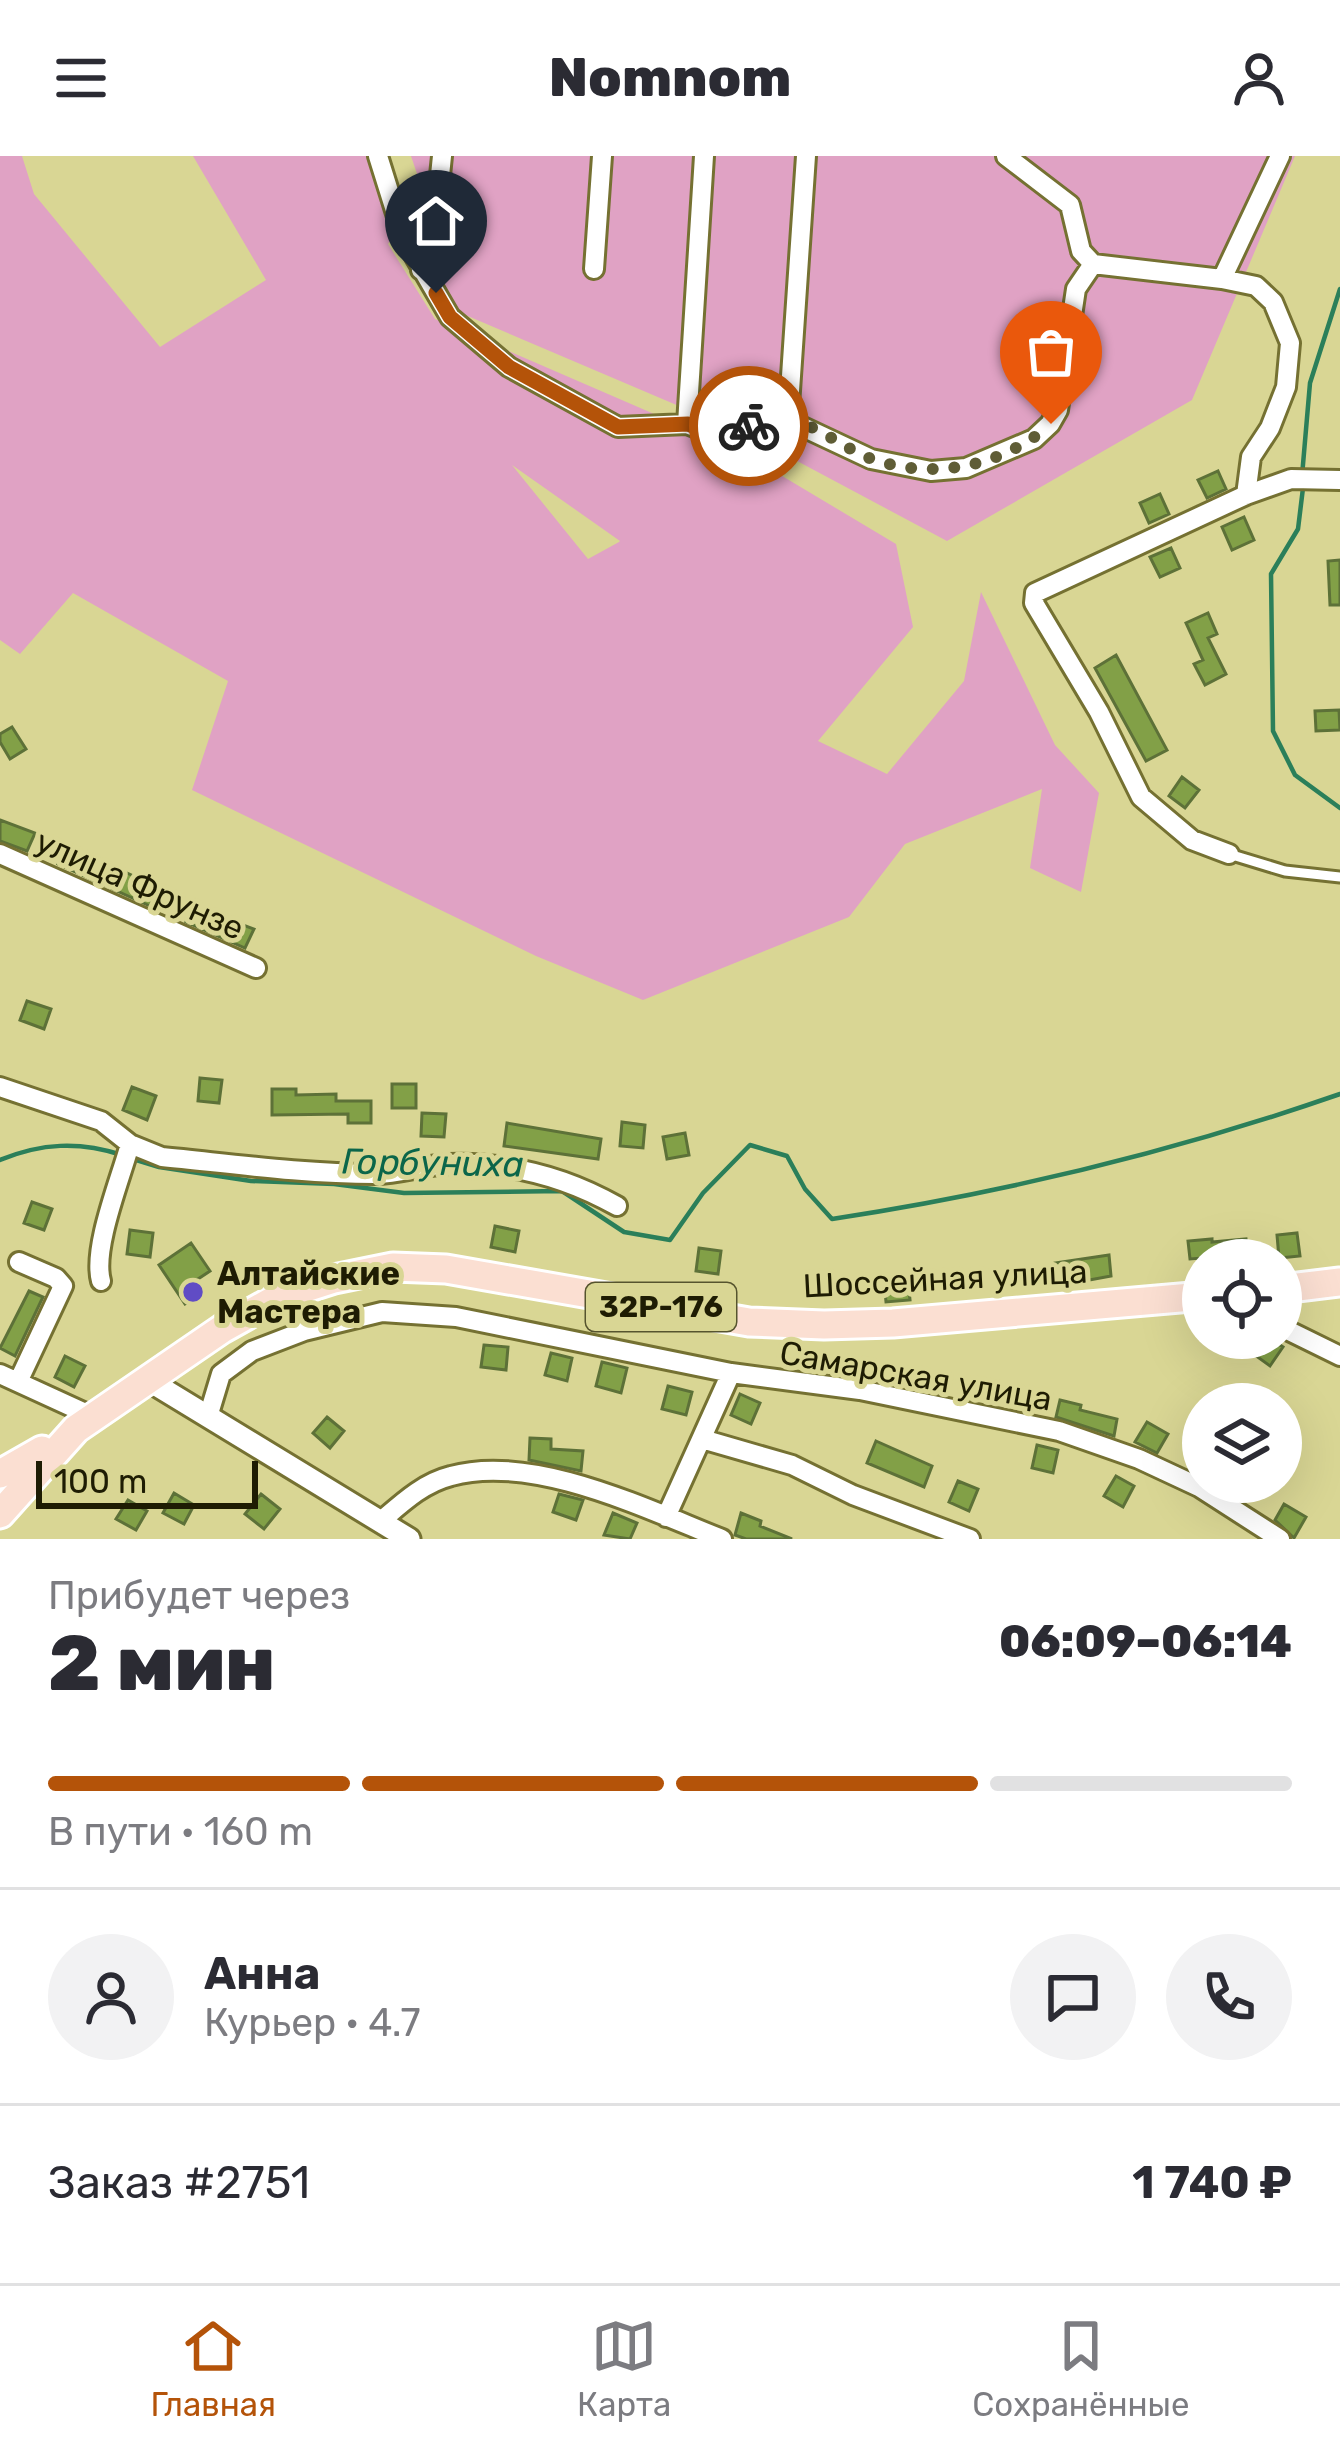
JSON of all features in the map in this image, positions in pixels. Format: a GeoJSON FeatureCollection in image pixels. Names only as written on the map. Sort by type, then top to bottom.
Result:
{"type":"FeatureCollection","features":[{"type":"Feature","properties":{"kind":"main road","name":"Шоссейная улица"},"geometry":{"type":"LineString","coordinates":[[148,1380],[280,1296],[393,1267],[446,1269],[749,1322],[893,1323],[1182,1298]]}},
{"type":"Feature","properties":{"kind":"main road"},"geometry":{"type":"LineString","coordinates":[[1302,1286],[1340,1282]]}},
{"type":"Feature","properties":{"kind":"main road","name":"32Р-176"},"geometry":{"type":"LineString","coordinates":[[86,1424],[148,1380]]}},
{"type":"Feature","properties":{"kind":"main road"},"geometry":{"type":"LineString","coordinates":[[0,1474],[86,1424]]}},
{"type":"Feature","properties":{"kind":"main road"},"geometry":{"type":"LineString","coordinates":[[0,1514],[86,1424]]}},
{"type":"Feature","properties":{"kind":"street"},"geometry":{"type":"LineString","coordinates":[[378,156],[403,236],[450,317],[509,367],[618,427],[688,424],[708,432],[788,420],[871,459],[931,471],[966,468],[1034,439],[1051,424],[1058,410],[1076,289],[1094,264]]}},
{"type":"Feature","properties":{"kind":"street"},"geometry":{"type":"LineString","coordinates":[[422,270],[432,253],[442,156]]}},
{"type":"Feature","properties":{"kind":"street"},"geometry":{"type":"LineString","coordinates":[[594,269],[602,156]]}},
{"type":"Feature","properties":{"kind":"street"},"geometry":{"type":"LineString","coordinates":[[688,424],[704,156]]}},
{"type":"Feature","properties":{"kind":"street"},"geometry":{"type":"LineString","coordinates":[[788,420],[806,156]]}},
{"type":"Feature","properties":{"kind":"street"},"geometry":{"type":"LineString","coordinates":[[1006,156],[1070,205],[1082,251],[1094,264],[1256,286],[1273,302],[1290,344],[1286,387],[1270,428],[1250,458],[1246,495]]}},
{"type":"Feature","properties":{"kind":"street"},"geometry":{"type":"LineString","coordinates":[[1222,279],[1280,156]]}},
{"type":"Feature","properties":{"kind":"street"},"geometry":{"type":"LineString","coordinates":[[1229,854],[1192,840],[1141,797],[1099,712],[1034,603],[1040,587],[1246,495],[1291,479],[1332,480]]}},
{"type":"Feature","properties":{"kind":"street","name":"улица Фрунзе"},"geometry":{"type":"LineString","coordinates":[[0,854],[256,968]]}},
{"type":"Feature","properties":{"kind":"street"},"geometry":{"type":"LineString","coordinates":[[0,1088],[100,1121],[130,1144],[163,1157],[380,1174],[449,1164],[519,1169],[580,1184],[617,1206]]}},
{"type":"Feature","properties":{"kind":"street"},"geometry":{"type":"LineString","coordinates":[[101,1281],[98,1269],[103,1244],[130,1144]]}},
{"type":"Feature","properties":{"kind":"street"},"geometry":{"type":"LineString","coordinates":[[20,1262],[63,1286],[9,1378],[86,1424]]}},
{"type":"Feature","properties":{"kind":"street","name":"Самарская улица"},"geometry":{"type":"LineString","coordinates":[[208,1417],[220,1374],[252,1352],[304,1331],[382,1312],[456,1317],[730,1372],[860,1390],[1088,1440],[1199,1487],[1280,1539]]}},
{"type":"Feature","properties":{"kind":"street"},"geometry":{"type":"LineString","coordinates":[[1302,1337],[1340,1356]]}},
{"type":"Feature","properties":{"kind":"street"},"geometry":{"type":"LineString","coordinates":[[666,1517],[730,1372]]}},
{"type":"Feature","properties":{"kind":"street"},"geometry":{"type":"LineString","coordinates":[[148,1380],[409,1539]]}},
{"type":"Feature","properties":{"kind":"street"},"geometry":{"type":"LineString","coordinates":[[702,1439],[792,1465],[854,1495],[970,1539]]}},
{"type":"Feature","properties":{"kind":"street"},"geometry":{"type":"LineString","coordinates":[[381,1521],[414,1492],[451,1476],[484,1471],[576,1484],[722,1539]]}},
{"type":"Feature","properties":{"kind":"lane"},"geometry":{"type":"LineString","coordinates":[[1229,854],[1285,871],[1340,877]]}},
{"type":"Feature","properties":{"kind":"shaded area"},"geometry":{"type":"Polygon","coordinates":[[[0,156],[22,156],[34,194],[160,347],[266,280],[193,156],[387,156],[405,214],[388,244],[435,319],[742,452],[896,544],[913,627],[818,741],[887,774],[964,681],[981,592],[1055,745],[1099,793],[1081,892],[1030,868],[1042,789],[905,844],[849,917],[643,1000],[536,956],[192,790],[228,681],[73,593],[20,654],[0,640],[0,156]],[[512,465],[588,559],[620,541],[512,465]]]}},
{"type":"Feature","properties":{"kind":"shaded area"},"geometry":{"type":"Polygon","coordinates":[[[411,156],[1295,156],[1192,400],[947,541],[754,438],[449,308],[411,249],[429,209],[411,156]]]}},
{"type":"Feature","properties":{"kind":"building"},"geometry":{"type":"Polygon","coordinates":[[[1218,471],[1226,489],[1207,498],[1198,480],[1218,471]]]}},
{"type":"Feature","properties":{"kind":"building"},"geometry":{"type":"Polygon","coordinates":[[[1160,494],[1169,514],[1149,523],[1140,503],[1160,494]]]}},
{"type":"Feature","properties":{"kind":"building"},"geometry":{"type":"Polygon","coordinates":[[[1244,517],[1254,540],[1232,550],[1222,527],[1244,517]]]}},
{"type":"Feature","properties":{"kind":"building"},"geometry":{"type":"Polygon","coordinates":[[[1171,548],[1180,568],[1160,577],[1150,557],[1171,548]]]}},
{"type":"Feature","properties":{"kind":"building"},"geometry":{"type":"Polygon","coordinates":[[[1340,560],[1340,605],[1330,605],[1328,561],[1340,560]]]}},
{"type":"Feature","properties":{"kind":"building"},"geometry":{"type":"Polygon","coordinates":[[[1208,613],[1217,634],[1208,638],[1226,674],[1205,685],[1194,664],[1203,660],[1186,623],[1208,613]]]}},
{"type":"Feature","properties":{"kind":"building"},"geometry":{"type":"Polygon","coordinates":[[[1116,655],[1167,750],[1146,761],[1095,668],[1116,655]]]}},
{"type":"Feature","properties":{"kind":"building"},"geometry":{"type":"Polygon","coordinates":[[[1339,710],[1340,730],[1316,731],[1315,711],[1339,710]]]}},
{"type":"Feature","properties":{"kind":"building"},"geometry":{"type":"Polygon","coordinates":[[[12,727],[26,749],[10,759],[0,734],[12,727]]]}},
{"type":"Feature","properties":{"kind":"building"},"geometry":{"type":"Polygon","coordinates":[[[1182,777],[1199,790],[1185,808],[1169,796],[1182,777]]]}},
{"type":"Feature","properties":{"kind":"building"},"geometry":{"type":"Polygon","coordinates":[[[0,820],[35,833],[27,851],[0,841],[0,820]]]}},
{"type":"Feature","properties":{"kind":"building"},"geometry":{"type":"Polygon","coordinates":[[[67,846],[158,887],[150,906],[58,864],[67,846]]]}},
{"type":"Feature","properties":{"kind":"building"},"geometry":{"type":"Polygon","coordinates":[[[192,906],[254,929],[245,948],[186,922],[192,906]]]}},
{"type":"Feature","properties":{"kind":"building"},"geometry":{"type":"Polygon","coordinates":[[[27,1001],[51,1009],[44,1029],[20,1020],[27,1001]]]}},
{"type":"Feature","properties":{"kind":"building"},"geometry":{"type":"Polygon","coordinates":[[[200,1078],[222,1080],[219,1103],[198,1101],[200,1078]]]}},
{"type":"Feature","properties":{"kind":"building"},"geometry":{"type":"Polygon","coordinates":[[[392,1084],[416,1084],[416,1108],[392,1108],[392,1084]]]}},
{"type":"Feature","properties":{"kind":"building"},"geometry":{"type":"Polygon","coordinates":[[[132,1087],[156,1096],[147,1120],[123,1110],[132,1087]]]}},
{"type":"Feature","properties":{"kind":"building"},"geometry":{"type":"Polygon","coordinates":[[[272,1089],[296,1089],[296,1095],[336,1094],[336,1101],[371,1101],[371,1123],[348,1123],[348,1114],[272,1115],[272,1089]]]}},
{"type":"Feature","properties":{"kind":"building"},"geometry":{"type":"Polygon","coordinates":[[[422,1113],[446,1114],[444,1137],[421,1136],[422,1113]]]}},
{"type":"Feature","properties":{"kind":"building"},"geometry":{"type":"Polygon","coordinates":[[[622,1122],[645,1125],[643,1148],[620,1146],[622,1122]]]}},
{"type":"Feature","properties":{"kind":"building"},"geometry":{"type":"Polygon","coordinates":[[[507,1123],[601,1139],[598,1159],[504,1146],[507,1123]]]}},
{"type":"Feature","properties":{"kind":"building"},"geometry":{"type":"Polygon","coordinates":[[[685,1133],[689,1155],[667,1159],[663,1137],[685,1133]]]}},
{"type":"Feature","properties":{"kind":"building"},"geometry":{"type":"Polygon","coordinates":[[[32,1202],[52,1209],[44,1230],[24,1223],[32,1202]]]}},
{"type":"Feature","properties":{"kind":"building"},"geometry":{"type":"Polygon","coordinates":[[[495,1226],[519,1231],[515,1252],[491,1247],[495,1226]]]}},
{"type":"Feature","properties":{"kind":"building"},"geometry":{"type":"Polygon","coordinates":[[[130,1230],[153,1233],[150,1257],[127,1254],[130,1230]]]}},
{"type":"Feature","properties":{"kind":"building"},"geometry":{"type":"Polygon","coordinates":[[[1297,1233],[1298,1239],[1277,1239],[1277,1235],[1297,1233]]]}},
{"type":"Feature","properties":{"kind":"building"},"geometry":{"type":"Polygon","coordinates":[[[191,1243],[210,1271],[195,1281],[202,1293],[185,1304],[159,1265],[191,1243]]]}},
{"type":"Feature","properties":{"kind":"building"},"geometry":{"type":"Polygon","coordinates":[[[699,1248],[721,1251],[718,1274],[696,1271],[699,1248]]]}},
{"type":"Feature","properties":{"kind":"building"},"geometry":{"type":"Polygon","coordinates":[[[1109,1255],[1111,1276],[1057,1286],[1055,1263],[1109,1255]]]}},
{"type":"Feature","properties":{"kind":"building"},"geometry":{"type":"Polygon","coordinates":[[[908,1279],[910,1300],[886,1302],[884,1281],[908,1279]]]}},
{"type":"Feature","properties":{"kind":"building"},"geometry":{"type":"Polygon","coordinates":[[[29,1291],[43,1297],[15,1356],[0,1348],[29,1291]]]}},
{"type":"Feature","properties":{"kind":"building"},"geometry":{"type":"Polygon","coordinates":[[[484,1345],[508,1347],[506,1370],[481,1367],[484,1345]]]}},
{"type":"Feature","properties":{"kind":"building"},"geometry":{"type":"Polygon","coordinates":[[[551,1353],[572,1358],[567,1381],[545,1375],[551,1353]]]}},
{"type":"Feature","properties":{"kind":"building"},"geometry":{"type":"Polygon","coordinates":[[[65,1356],[85,1366],[74,1387],[55,1377],[65,1356]]]}},
{"type":"Feature","properties":{"kind":"building"},"geometry":{"type":"Polygon","coordinates":[[[602,1362],[627,1368],[621,1393],[596,1386],[602,1362]]]}},
{"type":"Feature","properties":{"kind":"building"},"geometry":{"type":"Polygon","coordinates":[[[668,1386],[692,1392],[686,1415],[662,1409],[668,1386]]]}},
{"type":"Feature","properties":{"kind":"building"},"geometry":{"type":"Polygon","coordinates":[[[740,1394],[760,1403],[751,1424],[731,1415],[740,1394]]]}},
{"type":"Feature","properties":{"kind":"building"},"geometry":{"type":"Polygon","coordinates":[[[1060,1400],[1117,1419],[1114,1436],[1056,1417],[1060,1400]]]}},
{"type":"Feature","properties":{"kind":"building"},"geometry":{"type":"Polygon","coordinates":[[[327,1417],[344,1431],[330,1448],[313,1433],[327,1417]]]}},
{"type":"Feature","properties":{"kind":"building"},"geometry":{"type":"Polygon","coordinates":[[[1147,1422],[1168,1434],[1157,1453],[1135,1442],[1147,1422]]]}},
{"type":"Feature","properties":{"kind":"building"},"geometry":{"type":"Polygon","coordinates":[[[530,1438],[551,1439],[551,1449],[583,1451],[581,1471],[529,1460],[530,1438]]]}},
{"type":"Feature","properties":{"kind":"building"},"geometry":{"type":"Polygon","coordinates":[[[876,1441],[932,1466],[924,1487],[867,1463],[876,1441]]]}},
{"type":"Feature","properties":{"kind":"building"},"geometry":{"type":"Polygon","coordinates":[[[1037,1445],[1058,1450],[1053,1473],[1032,1468],[1037,1445]]]}},
{"type":"Feature","properties":{"kind":"building"},"geometry":{"type":"Polygon","coordinates":[[[1116,1476],[1134,1486],[1123,1507],[1104,1496],[1116,1476]]]}},
{"type":"Feature","properties":{"kind":"building"},"geometry":{"type":"Polygon","coordinates":[[[958,1481],[978,1489],[969,1511],[949,1502],[958,1481]]]}},
{"type":"Feature","properties":{"kind":"building"},"geometry":{"type":"Polygon","coordinates":[[[174,1493],[194,1505],[184,1524],[163,1513],[174,1493]]]}},
{"type":"Feature","properties":{"kind":"building"},"geometry":{"type":"Polygon","coordinates":[[[261,1494],[280,1509],[264,1529],[245,1514],[261,1494]]]}},
{"type":"Feature","properties":{"kind":"building"},"geometry":{"type":"Polygon","coordinates":[[[559,1494],[583,1500],[576,1520],[553,1512],[559,1494]]]}},
{"type":"Feature","properties":{"kind":"building"},"geometry":{"type":"Polygon","coordinates":[[[128,1500],[147,1511],[136,1530],[116,1519],[128,1500]]]}},
{"type":"Feature","properties":{"kind":"building"},"geometry":{"type":"Polygon","coordinates":[[[1284,1504],[1306,1517],[1294,1538],[1275,1520],[1284,1504]]]}},
{"type":"Feature","properties":{"kind":"building"},"geometry":{"type":"Polygon","coordinates":[[[613,1513],[637,1523],[630,1539],[604,1535],[613,1513]]]}},
{"type":"Feature","properties":{"kind":"building"},"geometry":{"type":"Polygon","coordinates":[[[741,1513],[761,1521],[760,1526],[792,1539],[735,1535],[741,1513]]]}},
{"type":"Feature","properties":{"kind":"waterway","name":"Горбуниха"},"geometry":{"type":"LineString","coordinates":[[1302,476],[1310,383],[1340,289]]}},
{"type":"Feature","properties":{"kind":"waterway","name":"Горбуниха"},"geometry":{"type":"LineString","coordinates":[[1303,488],[1298,529],[1271,574],[1273,731],[1295,775],[1340,808]]}},
{"type":"Feature","properties":{"kind":"waterway","name":"Горбуниха"},"geometry":{"type":"LineString","coordinates":[[133,1159],[251,1181],[404,1193],[562,1191],[624,1232],[670,1240],[703,1193],[750,1145],[787,1156],[805,1189],[832,1219],[1089,1168],[1340,1094]]}},
{"type":"Feature","properties":{"kind":"waterway","name":"Горбуниха"},"geometry":{"type":"LineString","coordinates":[[0,1160],[60,1146],[122,1155]]}},
{"type":"Feature","properties":{"kind":"way so far"},"geometry":{"type":"LineString","coordinates":[[749,426],[797,422],[871,459],[931,471],[966,468],[1034,439],[1051,424]]}},
{"type":"Feature","properties":{"kind":"place","name":"Алтайские Мастера"},"geometry":{"type":"Point","coordinates":[193,1292]}},
{"type":"Feature","properties":{"kind":"route"},"geometry":{"type":"LineString","coordinates":[[436,293],[450,317],[509,367],[618,427],[688,424],[708,432],[749,426]]}}]}
